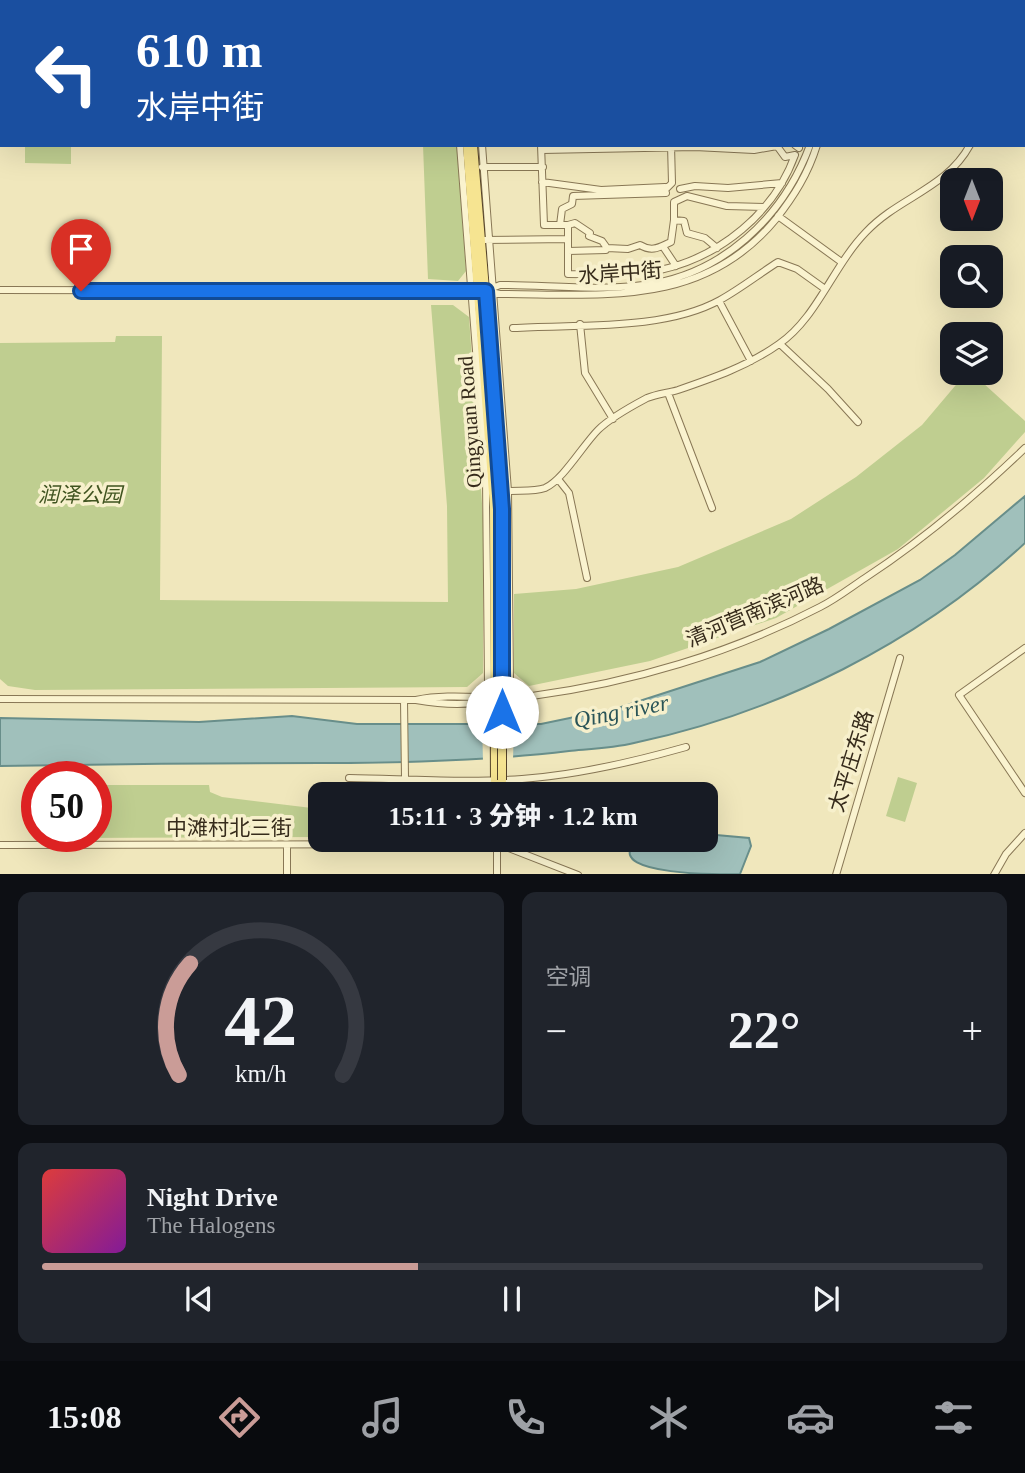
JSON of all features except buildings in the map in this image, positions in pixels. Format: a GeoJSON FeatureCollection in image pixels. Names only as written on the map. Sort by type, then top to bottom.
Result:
{"type":"FeatureCollection","features":[{"type":"Feature","properties":{"kind":"main road","name":"Qingyuan Road"},"geometry":{"type":"LineString","coordinates":[[467,147],[484,291],[494,508],[497,780]]}},
{"type":"Feature","properties":{"kind":"main road","name":"Qingyuan Road"},"geometry":{"type":"LineString","coordinates":[[474,147],[480,167],[486,240],[484,291]]}},
{"type":"Feature","properties":{"kind":"street"},"geometry":{"type":"LineString","coordinates":[[0,699],[416,700],[498,697],[510,679],[508,491],[484,291],[460,147]]}},
{"type":"Feature","properties":{"kind":"street"},"geometry":{"type":"LineString","coordinates":[[482,147],[480,167],[543,167]]}},
{"type":"Feature","properties":{"kind":"street"},"geometry":{"type":"LineString","coordinates":[[606,147],[541,148],[544,225],[581,225],[590,233],[589,236],[602,241],[607,248]]}},
{"type":"Feature","properties":{"kind":"street"},"geometry":{"type":"LineString","coordinates":[[671,147],[668,188],[676,200]]}},
{"type":"Feature","properties":{"kind":"street"},"geometry":{"type":"LineString","coordinates":[[725,147],[754,150],[771,147]]}},
{"type":"Feature","properties":{"kind":"street"},"geometry":{"type":"LineString","coordinates":[[778,147],[785,157],[797,148]]}},
{"type":"Feature","properties":{"kind":"street","name":"水岸中街"},"geometry":{"type":"LineString","coordinates":[[484,291],[500,285],[620,287],[686,275],[731,252],[755,232],[786,196],[809,147]]}},
{"type":"Feature","properties":{"kind":"street","name":"水岸中街"},"geometry":{"type":"LineString","coordinates":[[0,290],[630,294],[671,287],[706,275],[762,236],[802,184],[816,147]]}},
{"type":"Feature","properties":{"kind":"street"},"geometry":{"type":"LineString","coordinates":[[508,491],[546,488],[558,479],[600,427],[650,397],[668,394],[751,361],[780,344],[798,328],[825,289],[840,261],[889,211],[944,178],[962,160],[969,147]]}},
{"type":"Feature","properties":{"kind":"street"},"geometry":{"type":"LineString","coordinates":[[797,148],[805,157]]}},
{"type":"Feature","properties":{"kind":"street"},"geometry":{"type":"LineString","coordinates":[[668,188],[573,196],[572,204],[562,209],[568,239],[568,274],[626,275],[676,266],[718,248],[747,226],[764,207],[782,183],[797,148]]}},
{"type":"Feature","properties":{"kind":"street"},"geometry":{"type":"LineString","coordinates":[[542,182],[601,190],[680,189],[695,186],[728,188],[782,183]]}},
{"type":"Feature","properties":{"kind":"street"},"geometry":{"type":"LineString","coordinates":[[568,251],[628,249],[640,245],[645,248],[664,247],[671,242],[676,200],[680,189]]}},
{"type":"Feature","properties":{"kind":"street"},"geometry":{"type":"LineString","coordinates":[[676,200],[706,199],[727,206],[764,207]]}},
{"type":"Feature","properties":{"kind":"street"},"geometry":{"type":"LineString","coordinates":[[778,216],[840,261]]}},
{"type":"Feature","properties":{"kind":"street"},"geometry":{"type":"LineString","coordinates":[[674,220],[684,221],[687,233],[705,238],[718,248]]}},
{"type":"Feature","properties":{"kind":"street"},"geometry":{"type":"LineString","coordinates":[[486,240],[568,239]]}},
{"type":"Feature","properties":{"kind":"street"},"geometry":{"type":"LineString","coordinates":[[664,247],[676,266]]}},
{"type":"Feature","properties":{"kind":"street"},"geometry":{"type":"LineString","coordinates":[[513,328],[641,321],[685,313],[719,301],[778,261],[797,269],[825,289]]}},
{"type":"Feature","properties":{"kind":"street"},"geometry":{"type":"LineString","coordinates":[[719,301],[751,361]]}},
{"type":"Feature","properties":{"kind":"street"},"geometry":{"type":"LineString","coordinates":[[580,324],[585,373],[613,419]]}},
{"type":"Feature","properties":{"kind":"street"},"geometry":{"type":"LineString","coordinates":[[780,344],[828,389],[858,422]]}},
{"type":"Feature","properties":{"kind":"street"},"geometry":{"type":"LineString","coordinates":[[668,394],[712,508]]}},
{"type":"Feature","properties":{"kind":"street","name":"清河营南滨河路"},"geometry":{"type":"LineString","coordinates":[[498,697],[530,696],[597,685],[677,664],[744,640],[821,607],[905,552],[973,498],[1025,448]]}},
{"type":"Feature","properties":{"kind":"street"},"geometry":{"type":"LineString","coordinates":[[558,479],[569,493],[587,578]]}},
{"type":"Feature","properties":{"kind":"street"},"geometry":{"type":"LineString","coordinates":[[1025,649],[959,695],[1025,793]]}},
{"type":"Feature","properties":{"kind":"street","name":"太平庄东路"},"geometry":{"type":"LineString","coordinates":[[836,874],[900,658]]}},
{"type":"Feature","properties":{"kind":"street"},"geometry":{"type":"LineString","coordinates":[[404,700],[405,778]]}},
{"type":"Feature","properties":{"kind":"street"},"geometry":{"type":"LineString","coordinates":[[349,778],[497,780],[558,775],[685,747]]}},
{"type":"Feature","properties":{"kind":"street"},"geometry":{"type":"LineString","coordinates":[[994,874],[1006,854],[1025,833]]}},
{"type":"Feature","properties":{"kind":"street","name":"中滩村北三街"},"geometry":{"type":"LineString","coordinates":[[0,845],[308,845]]}},
{"type":"Feature","properties":{"kind":"street"},"geometry":{"type":"LineString","coordinates":[[287,845],[287,874]]}},
{"type":"Feature","properties":{"kind":"street"},"geometry":{"type":"LineString","coordinates":[[498,852],[498,874]]}},
{"type":"Feature","properties":{"kind":"street","name":"中滩村北三街"},"geometry":{"type":"LineString","coordinates":[[523,852],[578,874]]}},
{"type":"Feature","properties":{"kind":"green space"},"geometry":{"type":"Polygon","coordinates":[[[25,147],[71,147],[71,164],[25,163],[25,147]]]}},
{"type":"Feature","properties":{"kind":"green space"},"geometry":{"type":"Polygon","coordinates":[[[423,147],[457,147],[466,271],[458,281],[428,279],[423,147]]]}},
{"type":"Feature","properties":{"kind":"green space","name":"润泽公园"},"geometry":{"type":"Polygon","coordinates":[[[431,305],[453,305],[469,317],[483,518],[483,673],[467,687],[35,690],[8,686],[0,679],[0,343],[115,342],[116,336],[162,336],[160,600],[448,602],[447,506],[431,305]]]}},
{"type":"Feature","properties":{"kind":"green space"},"geometry":{"type":"Polygon","coordinates":[[[956,385],[985,385],[1025,421],[1025,432],[984,478],[898,549],[776,618],[650,661],[529,686],[514,673],[514,594],[576,589],[678,567],[791,519],[856,477],[922,425],[956,385]]]}},
{"type":"Feature","properties":{"kind":"green space"},"geometry":{"type":"Polygon","coordinates":[[[898,777],[917,783],[905,822],[886,816],[898,777]]]}},
{"type":"Feature","properties":{"kind":"green space"},"geometry":{"type":"Polygon","coordinates":[[[112,785],[209,785],[210,792],[222,797],[308,808],[308,837],[112,838],[112,785]]]}},
{"type":"Feature","properties":{"kind":"water","name":"Qing river"},"geometry":{"type":"Polygon","coordinates":[[[1025,496],[1025,543],[939,612],[892,642],[792,693],[687,730],[634,743],[476,759],[382,763],[112,765],[112,761],[21,761],[21,766],[0,766],[0,718],[199,722],[292,716],[357,724],[541,724],[618,708],[760,662],[829,629],[920,580],[955,555],[1025,496]]]}},
{"type":"Feature","properties":{"kind":"water"},"geometry":{"type":"Polygon","coordinates":[[[718,835],[749,838],[751,846],[740,874],[692,873],[652,868],[637,862],[630,855],[631,852],[718,852],[718,835]]]}},
{"type":"Feature","properties":{"kind":"pier"},"geometry":{"type":"Polygon","coordinates":[[[482,720],[514,720],[513,760],[483,762],[482,720]]]}},
{"type":"Feature","properties":{"kind":"route"},"geometry":{"type":"LineString","coordinates":[[81,291],[486,291],[502,509],[502,712]]}}]}
